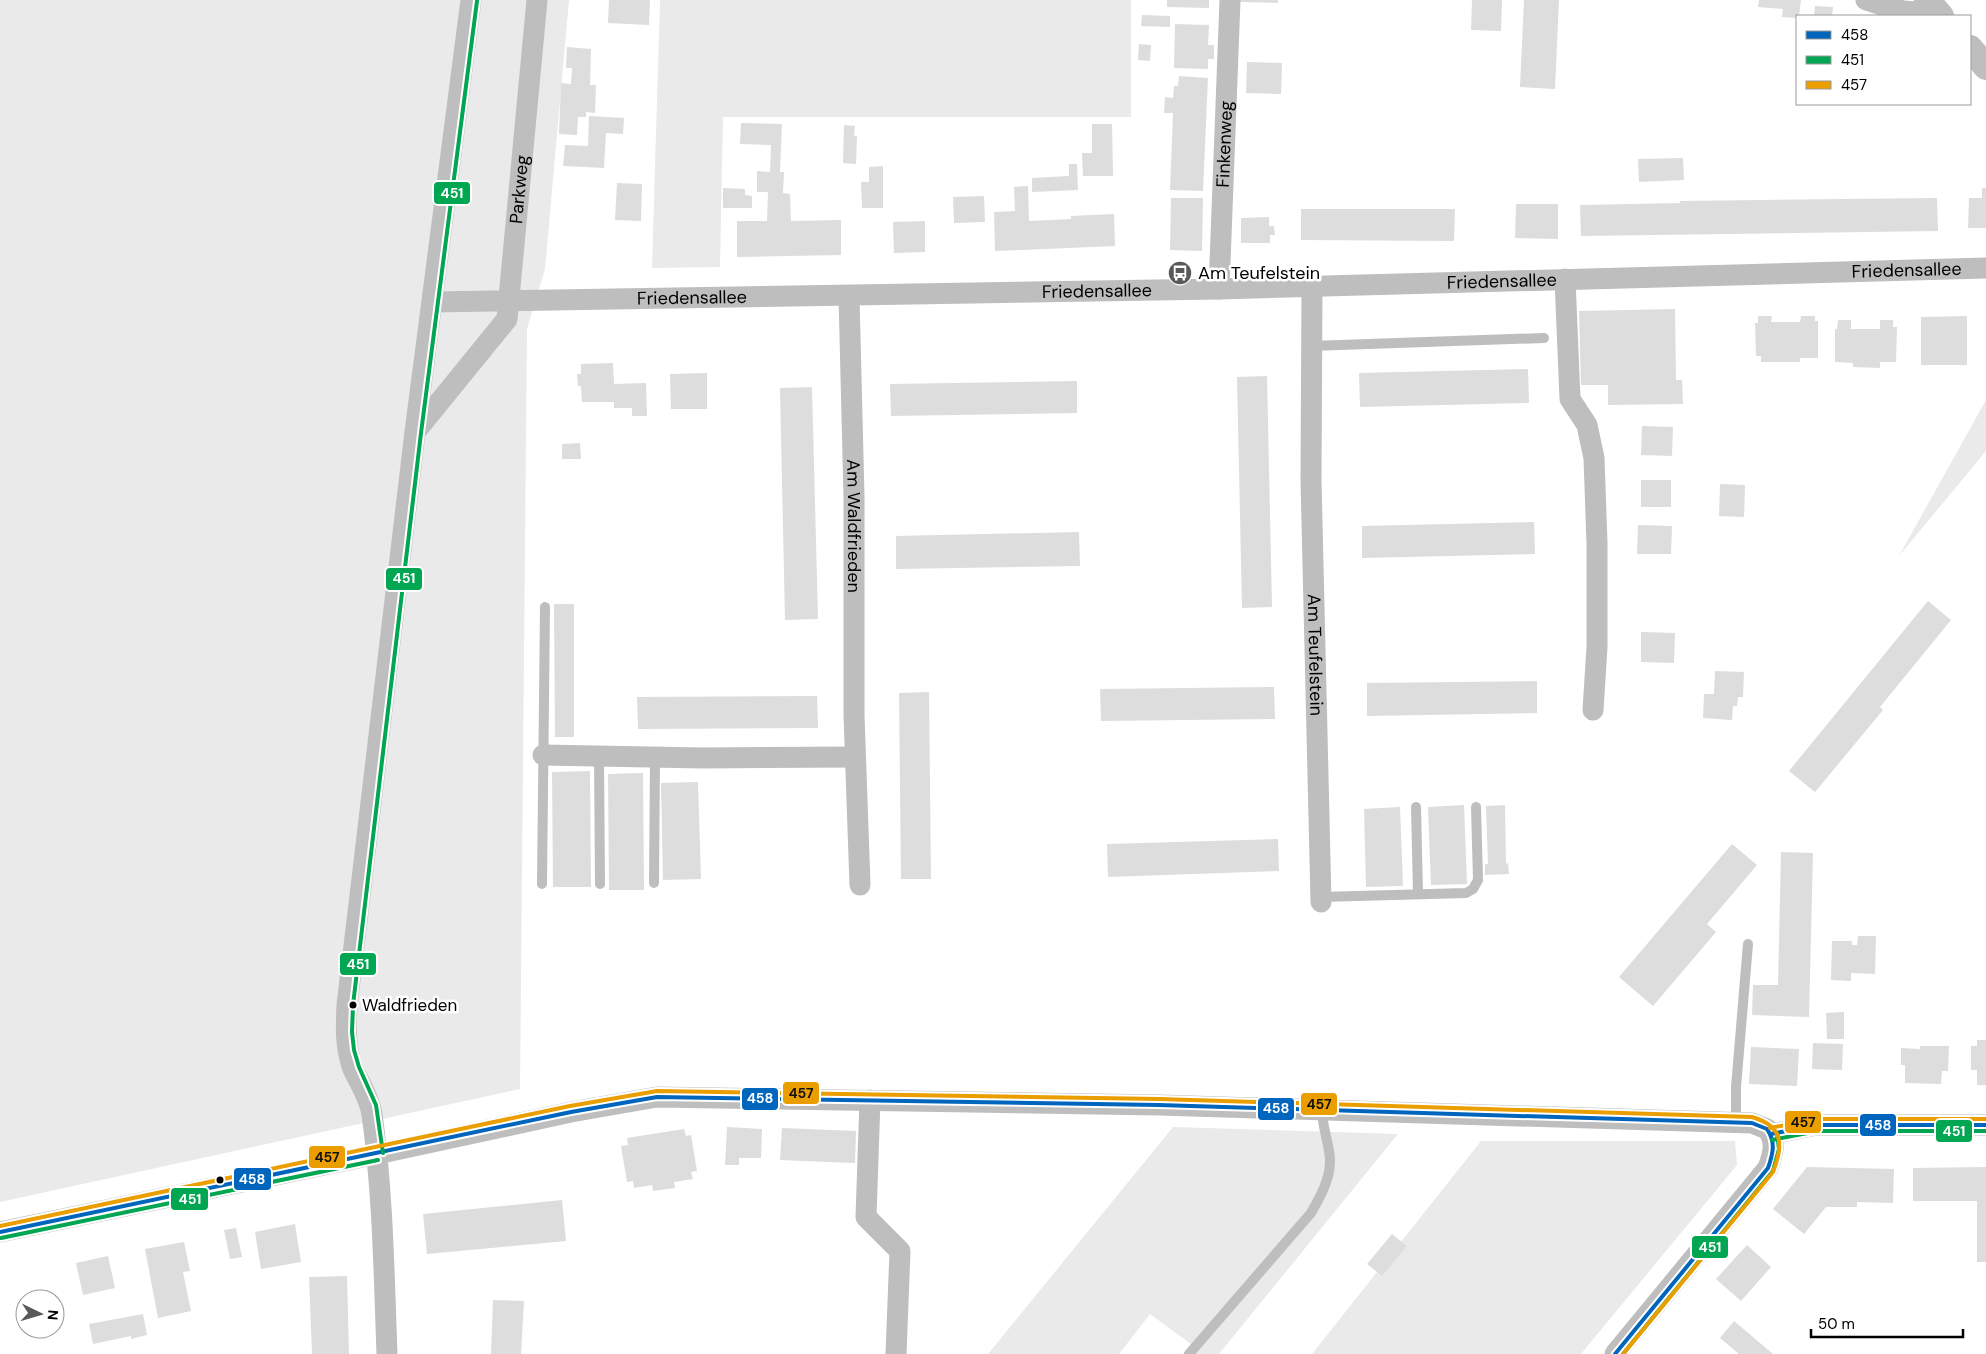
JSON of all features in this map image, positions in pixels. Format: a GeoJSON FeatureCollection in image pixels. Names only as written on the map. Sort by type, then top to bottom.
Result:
{"type":"FeatureCollection","features":[{"type":"Feature","properties":{"kind":"street"},"geometry":{"type":"LineString","coordinates":[[387,1354],[377,1154],[370,1106],[348,1052],[346,1005],[415,432],[471,0]]}},
{"type":"Feature","properties":{"kind":"street","name":"Parkweg"},"geometry":{"type":"LineString","coordinates":[[415,432],[507,319],[537,0]]}},
{"type":"Feature","properties":{"kind":"street","name":"Finkenweg"},"geometry":{"type":"LineString","coordinates":[[1219,289],[1230,0]]}},
{"type":"Feature","properties":{"kind":"street"},"geometry":{"type":"LineString","coordinates":[[1866,0],[1904,12],[1917,13],[1934,8]]}},
{"type":"Feature","properties":{"kind":"street","name":"Friedensallee"},"geometry":{"type":"LineString","coordinates":[[509,302],[1312,287],[1986,268]]}},
{"type":"Feature","properties":{"kind":"street"},"geometry":{"type":"LineString","coordinates":[[1565,279],[1570,399],[1587,425],[1594,458],[1597,647],[1593,710]]}},
{"type":"Feature","properties":{"kind":"street","name":"Am Teufelstein"},"geometry":{"type":"LineString","coordinates":[[1312,287],[1311,480],[1321,899]]}},
{"type":"Feature","properties":{"kind":"street","name":"Am Waldfrieden"},"geometry":{"type":"LineString","coordinates":[[849,296],[854,497],[853,604],[860,885]]}},
{"type":"Feature","properties":{"kind":"street"},"geometry":{"type":"LineString","coordinates":[[432,302],[509,302]]}},
{"type":"Feature","properties":{"kind":"street"},"geometry":{"type":"LineString","coordinates":[[543,755],[856,757]]}},
{"type":"Feature","properties":{"kind":"street"},"geometry":{"type":"LineString","coordinates":[[0,1232],[571,1112],[638,1100],[674,1097],[1159,1105],[1736,1123],[1760,1126],[1771,1134],[1773,1149],[1768,1168],[1615,1354]]}},
{"type":"Feature","properties":{"kind":"street"},"geometry":{"type":"LineString","coordinates":[[870,1100],[866,1217],[900,1252],[896,1354]]}},
{"type":"Feature","properties":{"kind":"street"},"geometry":{"type":"LineString","coordinates":[[1771,1134],[1817,1125],[1986,1125]]}},
{"type":"Feature","properties":{"kind":"lane"},"geometry":{"type":"LineString","coordinates":[[1311,346],[1544,338]]}},
{"type":"Feature","properties":{"kind":"lane"},"geometry":{"type":"LineString","coordinates":[[542,884],[545,607]]}},
{"type":"Feature","properties":{"kind":"lane"},"geometry":{"type":"LineString","coordinates":[[599,756],[600,884]]}},
{"type":"Feature","properties":{"kind":"lane"},"geometry":{"type":"LineString","coordinates":[[654,757],[654,883]]}},
{"type":"Feature","properties":{"kind":"lane"},"geometry":{"type":"LineString","coordinates":[[1416,807],[1418,894]]}},
{"type":"Feature","properties":{"kind":"lane"},"geometry":{"type":"LineString","coordinates":[[1321,899],[1466,892],[1473,889],[1478,880],[1476,807]]}},
{"type":"Feature","properties":{"kind":"lane"},"geometry":{"type":"LineString","coordinates":[[1736,1123],[1736,1087],[1748,944]]}},
{"type":"Feature","properties":{"kind":"lane"},"geometry":{"type":"LineString","coordinates":[[1189,1354],[1311,1213],[1325,1190],[1330,1161],[1322,1126],[1322,1110]]}},
{"type":"Feature","properties":{"kind":"shaded area","name":"Waldfrieden"},"geometry":{"type":"Polygon","coordinates":[[[0,0],[569,0],[545,269],[527,329],[520,1089],[0,1202],[0,0]]]}},
{"type":"Feature","properties":{"kind":"shaded area"},"geometry":{"type":"Polygon","coordinates":[[[660,0],[1131,0],[1131,117],[723,117],[720,267],[652,268],[660,0]]]}},
{"type":"Feature","properties":{"kind":"shaded area"},"geometry":{"type":"Polygon","coordinates":[[[1986,400],[1986,451],[1899,556],[1986,400]]]}},
{"type":"Feature","properties":{"kind":"shaded area"},"geometry":{"type":"Polygon","coordinates":[[[1173,1127],[1398,1134],[1219,1354],[1183,1354],[1191,1344],[1150,1314],[1119,1354],[988,1354],[1173,1127]]]}},
{"type":"Feature","properties":{"kind":"shaded area"},"geometry":{"type":"Polygon","coordinates":[[[1481,1141],[1735,1141],[1737,1165],[1581,1354],[1312,1354],[1481,1141]]]}},
{"type":"Feature","properties":{"kind":"building"},"geometry":{"type":"Polygon","coordinates":[[[609,0],[650,0],[649,25],[608,23],[609,0]]]}},
{"type":"Feature","properties":{"kind":"building"},"geometry":{"type":"Polygon","coordinates":[[[1167,0],[1209,0],[1209,8],[1167,7],[1167,0]]]}},
{"type":"Feature","properties":{"kind":"building"},"geometry":{"type":"Polygon","coordinates":[[[1240,0],[1278,0],[1278,3],[1240,2],[1240,0]]]}},
{"type":"Feature","properties":{"kind":"building"},"geometry":{"type":"Polygon","coordinates":[[[1472,0],[1502,0],[1501,31],[1471,30],[1472,0]]]}},
{"type":"Feature","properties":{"kind":"building"},"geometry":{"type":"Polygon","coordinates":[[[1524,0],[1559,0],[1555,89],[1520,87],[1524,0]]]}},
{"type":"Feature","properties":{"kind":"building"},"geometry":{"type":"Polygon","coordinates":[[[1759,0],[1801,0],[1799,15],[1796,15],[1796,18],[1782,17],[1783,9],[1758,7],[1759,0]]]}},
{"type":"Feature","properties":{"kind":"building"},"geometry":{"type":"Polygon","coordinates":[[[1815,6],[1833,7],[1832,15],[1814,15],[1815,6]]]}},
{"type":"Feature","properties":{"kind":"building"},"geometry":{"type":"Polygon","coordinates":[[[1142,15],[1170,16],[1170,27],[1141,26],[1142,15]]]}},
{"type":"Feature","properties":{"kind":"building"},"geometry":{"type":"Polygon","coordinates":[[[1175,24],[1209,25],[1208,45],[1214,45],[1214,59],[1208,59],[1208,69],[1174,68],[1175,24]]]}},
{"type":"Feature","properties":{"kind":"building"},"geometry":{"type":"Polygon","coordinates":[[[1139,44],[1151,45],[1150,61],[1138,60],[1139,44]]]}},
{"type":"Feature","properties":{"kind":"building"},"geometry":{"type":"Polygon","coordinates":[[[567,47],[591,49],[590,85],[596,85],[595,113],[586,112],[586,117],[578,117],[577,135],[559,134],[561,83],[571,84],[572,68],[566,68],[567,47]]]}},
{"type":"Feature","properties":{"kind":"building"},"geometry":{"type":"Polygon","coordinates":[[[1247,62],[1282,63],[1281,94],[1246,93],[1247,62]]]}},
{"type":"Feature","properties":{"kind":"building"},"geometry":{"type":"Polygon","coordinates":[[[1179,76],[1208,78],[1203,191],[1170,190],[1173,113],[1164,113],[1165,97],[1173,98],[1174,86],[1178,86],[1179,76]]]}},
{"type":"Feature","properties":{"kind":"building"},"geometry":{"type":"Polygon","coordinates":[[[589,116],[624,118],[623,134],[606,133],[604,168],[563,166],[565,145],[588,146],[589,116]]]}},
{"type":"Feature","properties":{"kind":"building"},"geometry":{"type":"Polygon","coordinates":[[[741,123],[782,124],[780,172],[784,172],[783,193],[790,194],[791,221],[841,220],[841,255],[737,257],[737,221],[767,221],[768,192],[757,192],[757,171],[770,172],[771,145],[740,144],[741,123]]]}},
{"type":"Feature","properties":{"kind":"building"},"geometry":{"type":"Polygon","coordinates":[[[1092,124],[1112,124],[1113,176],[1083,176],[1082,153],[1092,153],[1092,124]]]}},
{"type":"Feature","properties":{"kind":"building"},"geometry":{"type":"Polygon","coordinates":[[[844,125],[855,126],[854,136],[857,136],[856,164],[843,163],[844,125]]]}},
{"type":"Feature","properties":{"kind":"building"},"geometry":{"type":"Polygon","coordinates":[[[1683,158],[1684,180],[1639,182],[1638,159],[1683,158]]]}},
{"type":"Feature","properties":{"kind":"building"},"geometry":{"type":"Polygon","coordinates":[[[1069,164],[1077,164],[1078,190],[1032,192],[1032,178],[1069,176],[1069,164]]]}},
{"type":"Feature","properties":{"kind":"building"},"geometry":{"type":"Polygon","coordinates":[[[883,166],[883,208],[862,208],[861,182],[869,182],[869,167],[883,166]]]}},
{"type":"Feature","properties":{"kind":"building"},"geometry":{"type":"Polygon","coordinates":[[[617,183],[642,184],[641,221],[615,220],[617,183]]]}},
{"type":"Feature","properties":{"kind":"building"},"geometry":{"type":"Polygon","coordinates":[[[1028,186],[1029,221],[1071,219],[1071,216],[1114,214],[1115,246],[995,251],[994,212],[1015,211],[1014,187],[1028,186]]]}},
{"type":"Feature","properties":{"kind":"building"},"geometry":{"type":"Polygon","coordinates":[[[723,188],[745,189],[745,195],[752,196],[752,208],[723,208],[723,188]]]}},
{"type":"Feature","properties":{"kind":"building"},"geometry":{"type":"Polygon","coordinates":[[[1982,188],[1986,188],[1986,228],[1968,228],[1969,198],[1982,198],[1982,188]]]}},
{"type":"Feature","properties":{"kind":"building"},"geometry":{"type":"Polygon","coordinates":[[[984,196],[985,222],[954,223],[953,197],[984,196]]]}},
{"type":"Feature","properties":{"kind":"building"},"geometry":{"type":"Polygon","coordinates":[[[1171,198],[1203,198],[1202,251],[1170,250],[1171,198]]]}},
{"type":"Feature","properties":{"kind":"building"},"geometry":{"type":"Polygon","coordinates":[[[1937,198],[1938,231],[1581,236],[1580,205],[1680,203],[1680,201],[1937,198]]]}},
{"type":"Feature","properties":{"kind":"building"},"geometry":{"type":"Polygon","coordinates":[[[1516,204],[1558,204],[1558,239],[1515,238],[1516,204]]]}},
{"type":"Feature","properties":{"kind":"building"},"geometry":{"type":"Polygon","coordinates":[[[1301,209],[1455,209],[1454,241],[1301,240],[1301,209]]]}},
{"type":"Feature","properties":{"kind":"building"},"geometry":{"type":"Polygon","coordinates":[[[1269,217],[1269,226],[1274,226],[1275,235],[1270,235],[1270,243],[1241,243],[1241,218],[1269,217]]]}},
{"type":"Feature","properties":{"kind":"building"},"geometry":{"type":"Polygon","coordinates":[[[925,221],[925,252],[894,253],[893,222],[925,221]]]}},
{"type":"Feature","properties":{"kind":"building"},"geometry":{"type":"Polygon","coordinates":[[[1675,309],[1676,380],[1682,380],[1683,404],[1608,405],[1608,385],[1581,385],[1579,311],[1675,309]]]}},
{"type":"Feature","properties":{"kind":"building"},"geometry":{"type":"Polygon","coordinates":[[[1758,316],[1772,316],[1771,322],[1800,322],[1801,316],[1815,316],[1815,321],[1818,321],[1818,358],[1800,358],[1800,362],[1761,362],[1761,356],[1756,356],[1755,323],[1758,323],[1758,316]]]}},
{"type":"Feature","properties":{"kind":"building"},"geometry":{"type":"Polygon","coordinates":[[[1967,316],[1967,365],[1921,365],[1921,317],[1967,316]]]}},
{"type":"Feature","properties":{"kind":"building"},"geometry":{"type":"Polygon","coordinates":[[[1838,320],[1851,320],[1851,329],[1880,329],[1880,320],[1893,320],[1893,327],[1897,327],[1896,362],[1880,362],[1880,368],[1853,367],[1853,363],[1835,362],[1835,329],[1837,329],[1838,320]]]}},
{"type":"Feature","properties":{"kind":"building"},"geometry":{"type":"Polygon","coordinates":[[[613,363],[614,384],[646,383],[647,416],[632,416],[632,408],[614,408],[614,402],[582,402],[581,386],[578,386],[577,374],[581,374],[581,364],[613,363]]]}},
{"type":"Feature","properties":{"kind":"building"},"geometry":{"type":"Polygon","coordinates":[[[1528,369],[1529,403],[1360,407],[1359,373],[1528,369]]]}},
{"type":"Feature","properties":{"kind":"building"},"geometry":{"type":"Polygon","coordinates":[[[707,373],[707,409],[671,409],[670,374],[707,373]]]}},
{"type":"Feature","properties":{"kind":"building"},"geometry":{"type":"Polygon","coordinates":[[[1267,376],[1272,607],[1242,608],[1237,377],[1267,376]]]}},
{"type":"Feature","properties":{"kind":"building"},"geometry":{"type":"Polygon","coordinates":[[[1077,381],[1077,413],[891,416],[890,384],[1077,381]]]}},
{"type":"Feature","properties":{"kind":"building"},"geometry":{"type":"Polygon","coordinates":[[[812,387],[818,619],[785,620],[780,388],[812,387]]]}},
{"type":"Feature","properties":{"kind":"building"},"geometry":{"type":"Polygon","coordinates":[[[1642,426],[1673,427],[1672,456],[1641,455],[1642,426]]]}},
{"type":"Feature","properties":{"kind":"building"},"geometry":{"type":"Polygon","coordinates":[[[580,443],[581,459],[562,459],[562,444],[580,443]]]}},
{"type":"Feature","properties":{"kind":"building"},"geometry":{"type":"Polygon","coordinates":[[[1641,480],[1671,480],[1671,507],[1641,507],[1641,480]]]}},
{"type":"Feature","properties":{"kind":"building"},"geometry":{"type":"Polygon","coordinates":[[[1720,484],[1745,485],[1744,517],[1719,516],[1720,484]]]}},
{"type":"Feature","properties":{"kind":"building"},"geometry":{"type":"Polygon","coordinates":[[[1534,522],[1535,554],[1362,558],[1362,526],[1534,522]]]}},
{"type":"Feature","properties":{"kind":"building"},"geometry":{"type":"Polygon","coordinates":[[[1638,525],[1672,526],[1671,554],[1637,554],[1638,525]]]}},
{"type":"Feature","properties":{"kind":"building"},"geometry":{"type":"Polygon","coordinates":[[[1079,532],[1080,566],[896,569],[896,536],[1079,532]]]}},
{"type":"Feature","properties":{"kind":"building"},"geometry":{"type":"Polygon","coordinates":[[[1928,601],[1951,620],[1880,707],[1883,710],[1815,792],[1789,771],[1928,601]]]}},
{"type":"Feature","properties":{"kind":"building"},"geometry":{"type":"Polygon","coordinates":[[[554,604],[574,604],[574,737],[555,737],[554,604]]]}},
{"type":"Feature","properties":{"kind":"building"},"geometry":{"type":"Polygon","coordinates":[[[1641,632],[1675,633],[1674,663],[1641,662],[1641,632]]]}},
{"type":"Feature","properties":{"kind":"building"},"geometry":{"type":"Polygon","coordinates":[[[1715,671],[1744,672],[1743,697],[1738,697],[1737,706],[1733,706],[1732,720],[1703,718],[1704,694],[1714,694],[1715,671]]]}},
{"type":"Feature","properties":{"kind":"building"},"geometry":{"type":"Polygon","coordinates":[[[1537,681],[1537,713],[1367,716],[1367,683],[1537,681]]]}},
{"type":"Feature","properties":{"kind":"building"},"geometry":{"type":"Polygon","coordinates":[[[1274,687],[1275,719],[1101,721],[1100,689],[1274,687]]]}},
{"type":"Feature","properties":{"kind":"building"},"geometry":{"type":"Polygon","coordinates":[[[929,692],[931,879],[901,879],[899,693],[929,692]]]}},
{"type":"Feature","properties":{"kind":"building"},"geometry":{"type":"Polygon","coordinates":[[[817,696],[818,728],[638,729],[637,697],[817,696]]]}},
{"type":"Feature","properties":{"kind":"building"},"geometry":{"type":"Polygon","coordinates":[[[590,771],[591,887],[553,887],[552,772],[590,771]]]}},
{"type":"Feature","properties":{"kind":"building"},"geometry":{"type":"Polygon","coordinates":[[[643,773],[644,890],[609,890],[608,774],[643,773]]]}},
{"type":"Feature","properties":{"kind":"building"},"geometry":{"type":"Polygon","coordinates":[[[698,782],[701,879],[663,880],[661,783],[698,782]]]}},
{"type":"Feature","properties":{"kind":"building"},"geometry":{"type":"Polygon","coordinates":[[[1464,805],[1467,884],[1431,885],[1428,807],[1464,805]]]}},
{"type":"Feature","properties":{"kind":"building"},"geometry":{"type":"Polygon","coordinates":[[[1505,805],[1506,864],[1508,863],[1509,874],[1485,875],[1485,864],[1488,864],[1486,806],[1505,805]]]}},
{"type":"Feature","properties":{"kind":"building"},"geometry":{"type":"Polygon","coordinates":[[[1400,807],[1403,886],[1366,887],[1364,809],[1400,807]]]}},
{"type":"Feature","properties":{"kind":"building"},"geometry":{"type":"Polygon","coordinates":[[[1278,839],[1279,871],[1108,877],[1107,844],[1278,839]]]}},
{"type":"Feature","properties":{"kind":"building"},"geometry":{"type":"Polygon","coordinates":[[[1732,844],[1757,865],[1707,924],[1716,932],[1653,1006],[1619,977],[1732,844]]]}},
{"type":"Feature","properties":{"kind":"building"},"geometry":{"type":"Polygon","coordinates":[[[1781,852],[1813,853],[1809,1017],[1752,1015],[1753,985],[1778,985],[1781,852]]]}},
{"type":"Feature","properties":{"kind":"building"},"geometry":{"type":"Polygon","coordinates":[[[1858,936],[1876,936],[1875,974],[1851,973],[1851,981],[1831,980],[1832,941],[1852,941],[1852,945],[1857,945],[1858,936]]]}},
{"type":"Feature","properties":{"kind":"building"},"geometry":{"type":"Polygon","coordinates":[[[1844,1012],[1844,1039],[1827,1039],[1826,1013],[1844,1012]]]}},
{"type":"Feature","properties":{"kind":"building"},"geometry":{"type":"Polygon","coordinates":[[[1977,1040],[1986,1040],[1986,1085],[1977,1085],[1977,1070],[1971,1070],[1971,1046],[1977,1046],[1977,1040]]]}},
{"type":"Feature","properties":{"kind":"building"},"geometry":{"type":"Polygon","coordinates":[[[1813,1043],[1843,1044],[1842,1070],[1812,1069],[1813,1043]]]}},
{"type":"Feature","properties":{"kind":"building"},"geometry":{"type":"Polygon","coordinates":[[[1920,1046],[1949,1046],[1948,1071],[1942,1071],[1941,1084],[1905,1083],[1905,1065],[1901,1065],[1901,1048],[1920,1049],[1920,1046]]]}},
{"type":"Feature","properties":{"kind":"building"},"geometry":{"type":"Polygon","coordinates":[[[1751,1047],[1799,1049],[1797,1086],[1749,1084],[1751,1047]]]}},
{"type":"Feature","properties":{"kind":"building"},"geometry":{"type":"Polygon","coordinates":[[[727,1127],[762,1129],[761,1158],[739,1158],[739,1165],[725,1165],[727,1127]]]}},
{"type":"Feature","properties":{"kind":"building"},"geometry":{"type":"Polygon","coordinates":[[[782,1128],[856,1131],[855,1163],[780,1160],[782,1128]]]}},
{"type":"Feature","properties":{"kind":"building"},"geometry":{"type":"Polygon","coordinates":[[[684,1129],[686,1136],[691,1135],[697,1171],[691,1172],[693,1179],[674,1182],[675,1188],[653,1191],[652,1185],[634,1188],[633,1181],[627,1182],[621,1146],[628,1145],[627,1138],[684,1129]]]}},
{"type":"Feature","properties":{"kind":"building"},"geometry":{"type":"Polygon","coordinates":[[[1807,1167],[1894,1169],[1893,1203],[1857,1202],[1857,1207],[1826,1207],[1804,1234],[1773,1209],[1807,1167]]]}},
{"type":"Feature","properties":{"kind":"building"},"geometry":{"type":"Polygon","coordinates":[[[1986,1167],[1986,1262],[1977,1262],[1977,1201],[1913,1201],[1913,1168],[1986,1167]]]}},
{"type":"Feature","properties":{"kind":"building"},"geometry":{"type":"Polygon","coordinates":[[[562,1200],[566,1241],[427,1254],[423,1214],[562,1200]]]}},
{"type":"Feature","properties":{"kind":"building"},"geometry":{"type":"Polygon","coordinates":[[[295,1224],[301,1262],[261,1269],[255,1232],[295,1224]]]}},
{"type":"Feature","properties":{"kind":"building"},"geometry":{"type":"Polygon","coordinates":[[[236,1228],[242,1257],[230,1259],[224,1230],[236,1228]]]}},
{"type":"Feature","properties":{"kind":"building"},"geometry":{"type":"Polygon","coordinates":[[[1392,1234],[1407,1246],[1382,1276],[1367,1264],[1392,1234]]]}},
{"type":"Feature","properties":{"kind":"building"},"geometry":{"type":"Polygon","coordinates":[[[184,1242],[190,1271],[183,1272],[191,1311],[158,1318],[145,1249],[184,1242]]]}},
{"type":"Feature","properties":{"kind":"building"},"geometry":{"type":"Polygon","coordinates":[[[1747,1245],[1771,1267],[1741,1301],[1716,1279],[1747,1245]]]}},
{"type":"Feature","properties":{"kind":"building"},"geometry":{"type":"Polygon","coordinates":[[[108,1256],[115,1288],[83,1295],[76,1263],[108,1256]]]}},
{"type":"Feature","properties":{"kind":"building"},"geometry":{"type":"Polygon","coordinates":[[[347,1276],[349,1354],[312,1354],[309,1277],[347,1276]]]}},
{"type":"Feature","properties":{"kind":"building"},"geometry":{"type":"Polygon","coordinates":[[[493,1300],[524,1301],[521,1354],[491,1354],[493,1300]]]}},
{"type":"Feature","properties":{"kind":"building"},"geometry":{"type":"Polygon","coordinates":[[[143,1314],[147,1335],[131,1339],[131,1336],[93,1344],[89,1324],[143,1314]]]}},
{"type":"Feature","properties":{"kind":"building"},"geometry":{"type":"Polygon","coordinates":[[[1734,1321],[1773,1354],[1739,1354],[1720,1338],[1734,1321]]]}},
{"type":"Feature","properties":{"kind":"transit line","name":"451"},"geometry":{"type":"LineString","coordinates":[[383,1153],[376,1105],[359,1067],[354,1050],[352,1032],[353,1005],[421,433],[477,1]]}},
{"type":"Feature","properties":{"kind":"transit line","name":"457"},"geometry":{"type":"LineString","coordinates":[[0,1226],[570,1106],[657,1091],[1159,1099],[1752,1117],[1770,1125],[1778,1137],[1779,1145],[1779,1153],[1773,1172],[1623,1354]]}},
{"type":"Feature","properties":{"kind":"transit line","name":"458"},"geometry":{"type":"LineString","coordinates":[[0,1232],[571,1112],[657,1097],[1159,1105],[1752,1123],[1767,1129],[1773,1143],[1768,1168],[1615,1354]]}},
{"type":"Feature","properties":{"kind":"transit line","name":"457"},"geometry":{"type":"LineString","coordinates":[[1770,1128],[1817,1119],[1986,1119]]}},
{"type":"Feature","properties":{"kind":"transit line","name":"458"},"geometry":{"type":"LineString","coordinates":[[1771,1134],[1817,1125],[1986,1125]]}},
{"type":"Feature","properties":{"kind":"transit line","name":"451"},"geometry":{"type":"LineString","coordinates":[[1772,1140],[1818,1131],[1986,1131]]}},
{"type":"Feature","properties":{"kind":"transit line","name":"451"},"geometry":{"type":"LineString","coordinates":[[1623,1354],[1773,1171],[1779,1149],[1777,1133]]}},
{"type":"Feature","properties":{"kind":"transit line","name":"451"},"geometry":{"type":"LineString","coordinates":[[1,1238],[378,1160]]}},
{"type":"Feature","properties":{"kind":"place","name":"Am Teufelstein"},"geometry":{"type":"Point","coordinates":[1180,273]}},
{"type":"Feature","properties":{"kind":"place","name":"Waldfrieden"},"geometry":{"type":"Point","coordinates":[353,1005]}}]}
